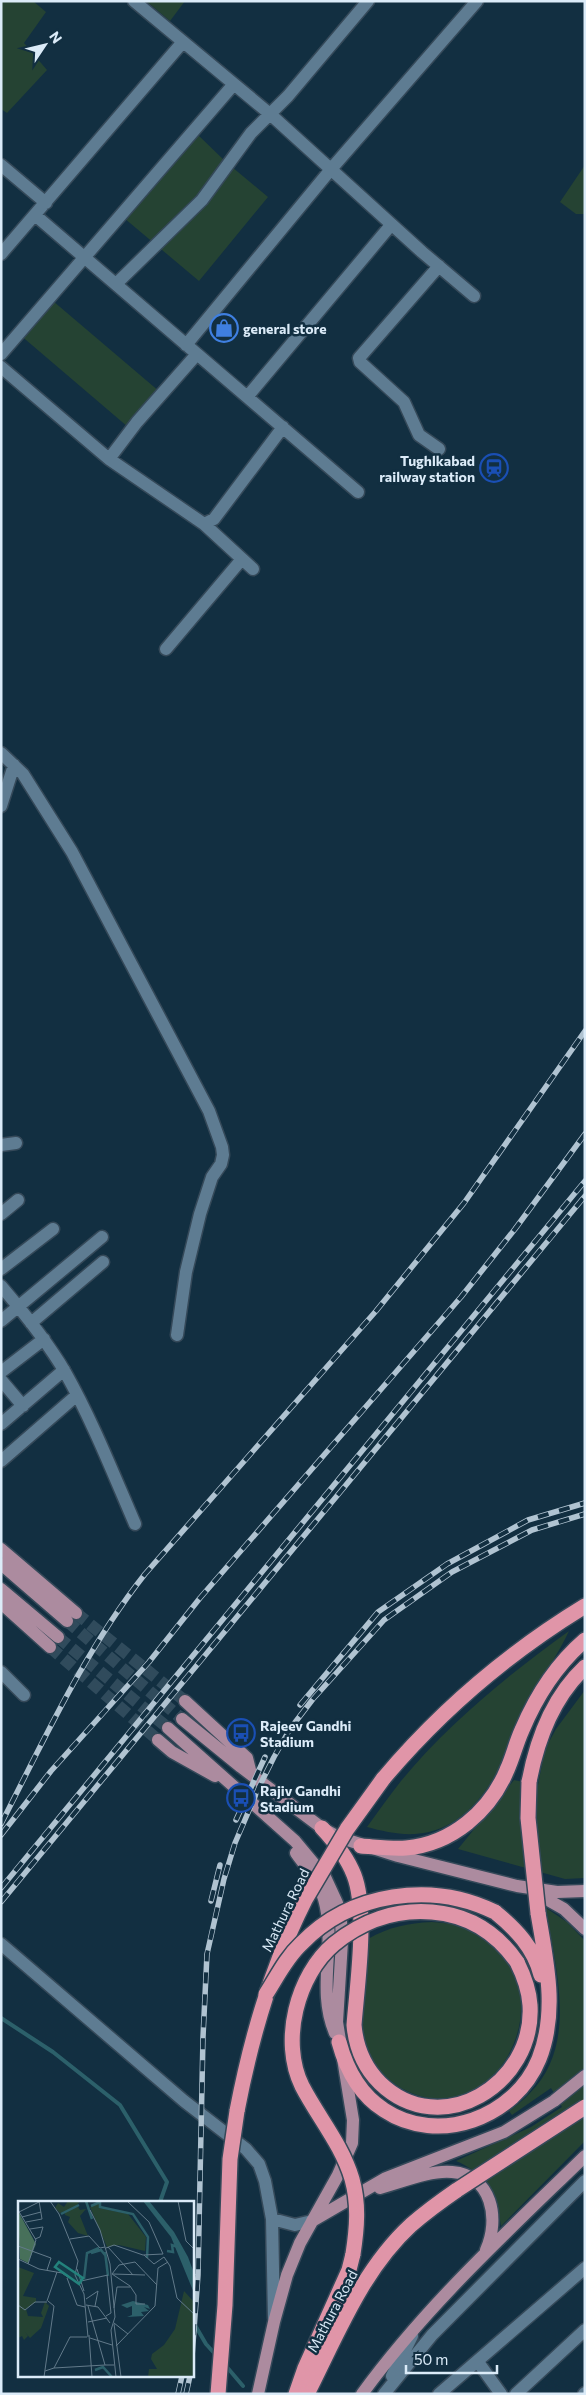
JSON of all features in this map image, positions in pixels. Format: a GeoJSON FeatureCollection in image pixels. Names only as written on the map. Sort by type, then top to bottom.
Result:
{"type":"FeatureCollection","features":[{"type":"Feature","properties":{"kind":"highway","name":"Mathura Road"},"geometry":{"type":"LineString","coordinates":[[218,2394],[225,2305],[230,2158],[247,2062],[266,1994],[285,1940],[314,1884],[347,1829],[383,1779],[425,1732],[483,1679],[535,1638],[585,1606]]}},
{"type":"Feature","properties":{"kind":"highway"},"geometry":{"type":"LineString","coordinates":[[361,1846],[408,1848],[434,1841],[460,1829],[483,1809],[492,1799],[508,1770],[534,1705],[560,1666],[585,1640]]}},
{"type":"Feature","properties":{"kind":"highway"},"geometry":{"type":"LineString","coordinates":[[339,2042],[351,2074],[358,2086],[384,2110],[412,2123],[445,2126],[475,2120],[493,2111],[509,2099],[533,2071],[546,2040],[549,1982],[530,1844],[529,1782],[533,1759],[547,1721],[556,1703],[585,1667]]}},
{"type":"Feature","properties":{"kind":"highway"},"geometry":{"type":"LineString","coordinates":[[296,2394],[305,2368],[348,2270],[354,2247],[357,2216],[356,2196],[346,2161],[301,2083],[296,2065],[293,2031],[299,1997],[305,1982],[320,1958],[354,1930],[382,1917],[400,1913],[432,1912],[464,1918],[479,1925],[506,1947],[517,1962],[529,1992],[530,2007],[527,2034],[516,2063],[496,2085],[480,2096],[458,2105],[436,2107],[414,2104],[388,2090],[367,2067],[360,2054],[354,2025],[359,1966],[360,1911],[359,1892],[350,1867],[334,1841],[322,1828]]}},
{"type":"Feature","properties":{"kind":"highway"},"geometry":{"type":"LineString","coordinates":[[266,1994],[289,1957],[302,1943],[329,1922],[371,1901],[387,1897],[427,1894],[448,1896],[479,1904],[495,1912],[506,1921],[532,1950],[539,1967],[549,2008]]}},
{"type":"Feature","properties":{"kind":"highway","name":"Mathura Road"},"geometry":{"type":"LineString","coordinates":[[307,2394],[369,2276],[410,2226],[457,2190],[585,2107]]}},
{"type":"Feature","properties":{"kind":"main road"},"geometry":{"type":"LineString","coordinates":[[1,1549],[72,1617],[1,1564]]}},
{"type":"Feature","properties":{"kind":"main road"},"geometry":{"type":"LineString","coordinates":[[1,1589],[58,1636]]}},
{"type":"Feature","properties":{"kind":"main road"},"geometry":{"type":"LineString","coordinates":[[1,1602],[50,1647]]}},
{"type":"Feature","properties":{"kind":"main road"},"geometry":{"type":"LineString","coordinates":[[185,1701],[247,1758],[251,1774]]}},
{"type":"Feature","properties":{"kind":"main road"},"geometry":{"type":"LineString","coordinates":[[182,1719],[322,1828],[361,1846],[541,1891],[585,1891]]}},
{"type":"Feature","properties":{"kind":"main road"},"geometry":{"type":"LineString","coordinates":[[168,1728],[295,1841],[325,1877],[337,1903],[342,1942],[337,2022],[353,2120],[352,2143],[287,2276],[274,2322],[258,2394]]}},
{"type":"Feature","properties":{"kind":"main road"},"geometry":{"type":"LineString","coordinates":[[158,1740],[172,1752],[237,1788]]}},
{"type":"Feature","properties":{"kind":"main road"},"geometry":{"type":"LineString","coordinates":[[266,1814],[279,1796]]}},
{"type":"Feature","properties":{"kind":"main road"},"geometry":{"type":"LineString","coordinates":[[517,1886],[540,1895],[564,1909],[585,1929]]}},
{"type":"Feature","properties":{"kind":"main road"},"geometry":{"type":"LineString","coordinates":[[312,2222],[406,2169],[504,2132],[554,2101],[585,2076]]}},
{"type":"Feature","properties":{"kind":"main road"},"geometry":{"type":"LineString","coordinates":[[362,2394],[387,2360],[423,2319],[585,2156]]}},
{"type":"Feature","properties":{"kind":"main road"},"geometry":{"type":"LineString","coordinates":[[361,2193],[439,2172],[460,2173],[484,2191],[493,2210],[493,2230],[484,2256]]}},
{"type":"Feature","properties":{"kind":"main road"},"geometry":{"type":"LineString","coordinates":[[264,2368],[268,2394]]}},
{"type":"Feature","properties":{"kind":"street"},"geometry":{"type":"LineString","coordinates":[[134,1],[182,43],[270,114],[332,168],[391,225],[474,296]]}},
{"type":"Feature","properties":{"kind":"street"},"geometry":{"type":"LineString","coordinates":[[116,284],[202,200],[242,144],[368,1]]}},
{"type":"Feature","properties":{"kind":"street"},"geometry":{"type":"LineString","coordinates":[[186,345],[332,168],[477,1]]}},
{"type":"Feature","properties":{"kind":"street"},"geometry":{"type":"LineString","coordinates":[[1,254],[182,43]]}},
{"type":"Feature","properties":{"kind":"street"},"geometry":{"type":"LineString","coordinates":[[1,354],[234,84]]}},
{"type":"Feature","properties":{"kind":"street"},"geometry":{"type":"LineString","coordinates":[[1,165],[46,203]]}},
{"type":"Feature","properties":{"kind":"street"},"geometry":{"type":"LineString","coordinates":[[35,215],[358,492]]}},
{"type":"Feature","properties":{"kind":"street"},"geometry":{"type":"LineString","coordinates":[[247,397],[391,225]]}},
{"type":"Feature","properties":{"kind":"street"},"geometry":{"type":"LineString","coordinates":[[439,266],[359,358],[360,362],[404,402],[419,435],[439,449]]}},
{"type":"Feature","properties":{"kind":"street"},"geometry":{"type":"LineString","coordinates":[[109,459],[137,422],[197,354]]}},
{"type":"Feature","properties":{"kind":"street"},"geometry":{"type":"LineString","coordinates":[[1,367],[109,459],[199,523],[204,524],[254,569]]}},
{"type":"Feature","properties":{"kind":"street"},"geometry":{"type":"LineString","coordinates":[[204,524],[214,519],[283,428]]}},
{"type":"Feature","properties":{"kind":"street"},"geometry":{"type":"LineString","coordinates":[[166,649],[242,559]]}},
{"type":"Feature","properties":{"kind":"street"},"geometry":{"type":"LineString","coordinates":[[1,753],[14,765],[32,788],[97,898],[140,984],[209,1111],[222,1146],[221,1164],[212,1177],[200,1214],[186,1272],[177,1334]]}},
{"type":"Feature","properties":{"kind":"street"},"geometry":{"type":"LineString","coordinates":[[1,806],[14,765]]}},
{"type":"Feature","properties":{"kind":"street"},"geometry":{"type":"LineString","coordinates":[[1,1145],[16,1143]]}},
{"type":"Feature","properties":{"kind":"street"},"geometry":{"type":"LineString","coordinates":[[1,1214],[18,1200]]}},
{"type":"Feature","properties":{"kind":"street"},"geometry":{"type":"LineString","coordinates":[[1,1269],[53,1229]]}},
{"type":"Feature","properties":{"kind":"street"},"geometry":{"type":"LineString","coordinates":[[1,1321],[102,1237]]}},
{"type":"Feature","properties":{"kind":"street"},"geometry":{"type":"LineString","coordinates":[[31,1323],[103,1262]]}},
{"type":"Feature","properties":{"kind":"street"},"geometry":{"type":"LineString","coordinates":[[1,1286],[44,1339],[64,1370],[135,1524]]}},
{"type":"Feature","properties":{"kind":"street"},"geometry":{"type":"LineString","coordinates":[[1,1372],[44,1339]]}},
{"type":"Feature","properties":{"kind":"street"},"geometry":{"type":"LineString","coordinates":[[1,1424],[64,1370]]}},
{"type":"Feature","properties":{"kind":"street"},"geometry":{"type":"LineString","coordinates":[[1,1380],[23,1406]]}},
{"type":"Feature","properties":{"kind":"street"},"geometry":{"type":"LineString","coordinates":[[1,1461],[77,1395]]}},
{"type":"Feature","properties":{"kind":"street"},"geometry":{"type":"LineString","coordinates":[[1,1672],[24,1695]]}},
{"type":"Feature","properties":{"kind":"street"},"geometry":{"type":"LineString","coordinates":[[1,1944],[184,2102],[253,2156],[264,2172],[272,2219],[274,2322]]}},
{"type":"Feature","properties":{"kind":"street"},"geometry":{"type":"LineString","coordinates":[[384,2394],[432,2335],[585,2181]]}},
{"type":"Feature","properties":{"kind":"street"},"geometry":{"type":"LineString","coordinates":[[272,2219],[294,2225],[312,2222]]}},
{"type":"Feature","properties":{"kind":"street"},"geometry":{"type":"LineString","coordinates":[[443,2393],[585,2268]]}},
{"type":"Feature","properties":{"kind":"street"},"geometry":{"type":"LineString","coordinates":[[384,2394],[412,2334],[423,2319]]}},
{"type":"Feature","properties":{"kind":"street"},"geometry":{"type":"LineString","coordinates":[[516,2394],[585,2330]]}},
{"type":"Feature","properties":{"kind":"street"},"geometry":{"type":"LineString","coordinates":[[478,2362],[502,2394]]}},
{"type":"Feature","properties":{"kind":"green space"},"geometry":{"type":"Polygon","coordinates":[[[1,1],[33,1],[46,12],[24,43],[47,70],[7,113],[1,109],[1,1]]]}},
{"type":"Feature","properties":{"kind":"green space"},"geometry":{"type":"Polygon","coordinates":[[[146,1],[185,1],[170,21],[146,1]]]}},
{"type":"Feature","properties":{"kind":"green space"},"geometry":{"type":"Polygon","coordinates":[[[196,133],[226,162],[268,197],[199,281],[124,218],[196,133]]]}},
{"type":"Feature","properties":{"kind":"green space"},"geometry":{"type":"Polygon","coordinates":[[[585,165],[585,214],[576,214],[560,202],[585,165]]]}},
{"type":"Feature","properties":{"kind":"green space"},"geometry":{"type":"Polygon","coordinates":[[[53,301],[160,392],[128,427],[19,334],[53,301]]]}},
{"type":"Feature","properties":{"kind":"green space"},"geometry":{"type":"Polygon","coordinates":[[[569,1631],[535,1692],[502,1764],[490,1785],[475,1803],[458,1819],[438,1829],[409,1834],[367,1827],[401,1781],[439,1739],[480,1701],[569,1631]]]}},
{"type":"Feature","properties":{"kind":"green space"},"geometry":{"type":"Polygon","coordinates":[[[585,1690],[585,1878],[565,1879],[458,1849],[514,1780],[538,1785],[545,1749],[556,1729],[585,1690]]]}},
{"type":"Feature","properties":{"kind":"green space"},"geometry":{"type":"Polygon","coordinates":[[[546,1908],[567,1922],[585,1941],[585,2141],[501,2226],[496,2204],[488,2186],[475,2172],[456,2161],[531,2127],[562,2107],[551,2088],[512,2115],[509,2111],[528,2096],[545,2073],[554,2052],[559,2029],[558,1980],[546,1908]]]}},
{"type":"Feature","properties":{"kind":"green space"},"geometry":{"type":"Polygon","coordinates":[[[432,1922],[463,1926],[488,1942],[510,1967],[520,1996],[519,2026],[509,2054],[490,2078],[466,2094],[437,2099],[399,2087],[376,2066],[365,2046],[362,2023],[368,1939],[383,1931],[399,1926],[432,1922]]]}},
{"type":"Feature","properties":{"kind":"waterway"},"geometry":{"type":"LineString","coordinates":[[1,2018],[53,2052],[120,2105],[167,2182],[160,2201]]}},
{"type":"Feature","properties":{"kind":"waterway"},"geometry":{"type":"LineString","coordinates":[[194,2323],[206,2344],[216,2355]]}},
{"type":"Feature","properties":{"kind":"waterway"},"geometry":{"type":"LineString","coordinates":[[226,2366],[243,2386]]}},
{"type":"Feature","properties":{"kind":"tunnel"},"geometry":{"type":"LineString","coordinates":[[76,1613],[185,1701]]}},
{"type":"Feature","properties":{"kind":"tunnel"},"geometry":{"type":"LineString","coordinates":[[67,1621],[182,1719]]}},
{"type":"Feature","properties":{"kind":"tunnel"},"geometry":{"type":"LineString","coordinates":[[58,1637],[168,1728]]}},
{"type":"Feature","properties":{"kind":"tunnel"},"geometry":{"type":"LineString","coordinates":[[50,1647],[158,1740]]}},
{"type":"Feature","properties":{"kind":"railway"},"geometry":{"type":"LineString","coordinates":[[1,1824],[67,1695],[123,1603],[145,1574],[376,1311],[464,1203],[585,1031]]}},
{"type":"Feature","properties":{"kind":"railway"},"geometry":{"type":"LineString","coordinates":[[1,1835],[51,1771],[149,1662],[200,1598],[461,1297],[515,1229],[585,1134]]}},
{"type":"Feature","properties":{"kind":"railway"},"geometry":{"type":"LineString","coordinates":[[1,1888],[585,1181]]}},
{"type":"Feature","properties":{"kind":"railway"},"geometry":{"type":"LineString","coordinates":[[1,1902],[585,1196]]}},
{"type":"Feature","properties":{"kind":"railway"},"geometry":{"type":"LineString","coordinates":[[300,1705],[378,1612],[447,1564],[528,1520],[585,1503]]}},
{"type":"Feature","properties":{"kind":"railway"},"geometry":{"type":"LineString","coordinates":[[194,2330],[198,2275],[203,2037],[207,1954],[224,1879],[235,1843],[259,1787],[290,1729],[313,1699],[384,1620],[452,1572],[532,1530],[585,1514]]}},
{"type":"Feature","properties":{"kind":"railway"},"geometry":{"type":"LineString","coordinates":[[236,1820],[265,1757]]}},
{"type":"Feature","properties":{"kind":"railway"},"geometry":{"type":"LineString","coordinates":[[211,1901],[220,1865]]}},
{"type":"Feature","properties":{"kind":"railway"},"geometry":{"type":"LineString","coordinates":[[178,2394],[182,2378]]}},
{"type":"Feature","properties":{"kind":"railway"},"geometry":{"type":"LineString","coordinates":[[186,2394],[190,2378]]}},
{"type":"Feature","properties":{"kind":"place","name":"general store"},"geometry":{"type":"Point","coordinates":[224,328]}},
{"type":"Feature","properties":{"kind":"place","name":"Tughlkabad railway station"},"geometry":{"type":"Point","coordinates":[494,468]}},
{"type":"Feature","properties":{"kind":"place","name":"Rajeev Gandhi Stadium"},"geometry":{"type":"Point","coordinates":[241,1733]}},
{"type":"Feature","properties":{"kind":"place","name":"Rajiv Gandhi Stadium"},"geometry":{"type":"Point","coordinates":[241,1798]}}]}
